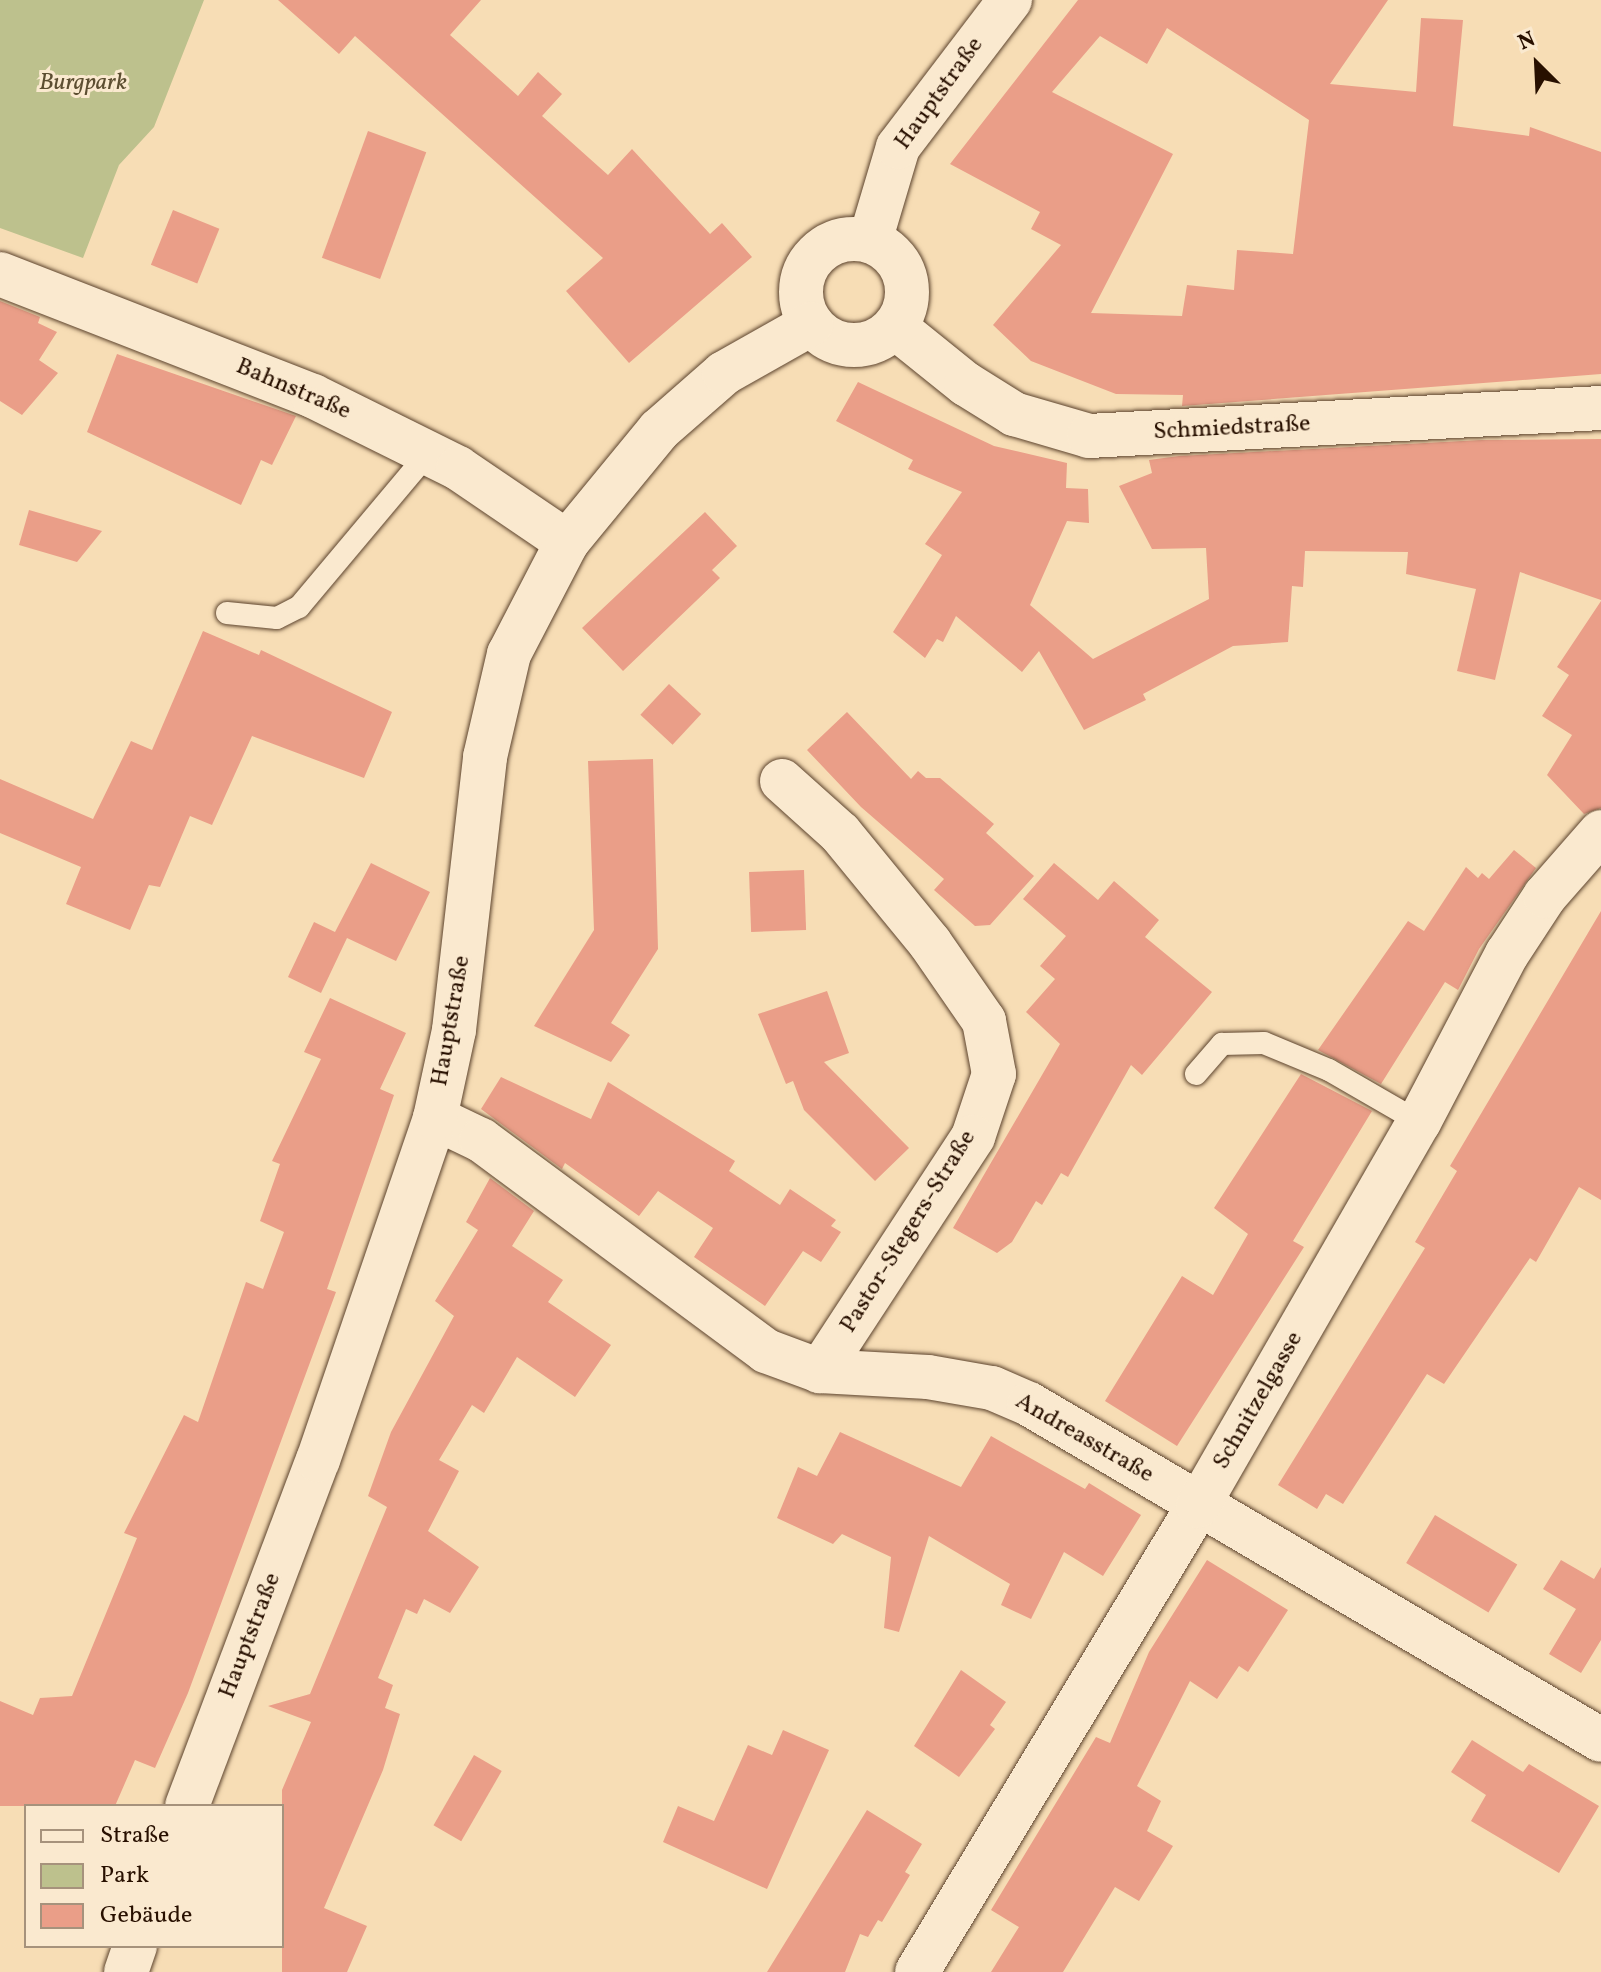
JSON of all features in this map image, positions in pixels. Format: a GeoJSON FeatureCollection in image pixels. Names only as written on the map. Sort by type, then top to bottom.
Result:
{"type":"FeatureCollection","features":[{"type":"Feature","properties":{"kind":"street","name":"Hauptstraße"},"geometry":{"type":"LineString","coordinates":[[870,241],[898,147],[1010,0]]}},
{"type":"Feature","properties":{"kind":"street"},"geometry":{"type":"LineString","coordinates":[[870,241],[886,249],[906,280],[907,297],[895,327],[859,345],[841,344],[811,324],[800,292],[810,261],[837,242],[870,241]]}},
{"type":"Feature","properties":{"kind":"street","name":"Bahnstraße"},"geometry":{"type":"LineString","coordinates":[[0,274],[313,396],[428,453],[567,542]]}},
{"type":"Feature","properties":{"kind":"street","name":"Hauptstraße"},"geometry":{"type":"LineString","coordinates":[[188,1804],[318,1460],[435,1118],[454,1030],[493,710],[509,654],[567,542],[659,430],[724,373],[811,324]]}},
{"type":"Feature","properties":{"kind":"street","name":"Schmiedstraße"},"geometry":{"type":"LineString","coordinates":[[895,327],[966,384],[1014,414],[1089,436],[1601,408]]}},
{"type":"Feature","properties":{"kind":"street","name":"Pastor-Stegers-Straße"},"geometry":{"type":"LineString","coordinates":[[782,781],[840,833],[930,943],[984,1021],[994,1074],[973,1137],[820,1371]]}},
{"type":"Feature","properties":{"kind":"street","name":"Schnitzelgasse"},"geometry":{"type":"LineString","coordinates":[[917,1972],[1198,1506],[1419,1122],[1507,954],[1545,896],[1601,832]]}},
{"type":"Feature","properties":{"kind":"street","name":"Andreasstraße"},"geometry":{"type":"LineString","coordinates":[[435,1118],[490,1146],[766,1351],[820,1371],[928,1377],[992,1388],[1029,1404],[1198,1506],[1597,1730]]}},
{"type":"Feature","properties":{"kind":"street"},"geometry":{"type":"LineString","coordinates":[[126,1972],[134,1948]]}},
{"type":"Feature","properties":{"kind":"lane"},"geometry":{"type":"LineString","coordinates":[[227,613],[277,618],[299,607],[428,453]]}},
{"type":"Feature","properties":{"kind":"lane"},"geometry":{"type":"LineString","coordinates":[[1196,1074],[1222,1044],[1264,1043],[1329,1070],[1419,1122]]}},
{"type":"Feature","properties":{"kind":"green space","name":"Burgpark"},"geometry":{"type":"Polygon","coordinates":[[[0,0],[204,0],[154,127],[119,165],[83,258],[0,228],[0,0]]]}},
{"type":"Feature","properties":{"kind":"building"},"geometry":{"type":"Polygon","coordinates":[[[278,0],[481,0],[450,35],[518,96],[538,72],[562,94],[542,116],[608,175],[632,149],[710,234],[722,223],[752,257],[629,363],[566,291],[603,258],[355,36],[339,54],[278,0]]]}},
{"type":"Feature","properties":{"kind":"building"},"geometry":{"type":"Polygon","coordinates":[[[1078,0],[1388,0],[1330,84],[1416,92],[1421,18],[1463,20],[1453,126],[1529,136],[1530,127],[1601,152],[1601,374],[1182,406],[1183,395],[1116,394],[1031,361],[993,325],[1061,245],[1031,229],[1040,212],[950,164],[1078,0]],[[1167,28],[1147,64],[1100,36],[1052,92],[1173,154],[1091,313],[1182,316],[1187,285],[1234,290],[1237,250],[1293,254],[1309,120],[1167,28]]]}},
{"type":"Feature","properties":{"kind":"building"},"geometry":{"type":"Polygon","coordinates":[[[368,131],[426,152],[380,279],[322,258],[368,131]]]}},
{"type":"Feature","properties":{"kind":"building"},"geometry":{"type":"Polygon","coordinates":[[[173,210],[219,229],[197,283],[151,265],[173,210]]]}},
{"type":"Feature","properties":{"kind":"building"},"geometry":{"type":"Polygon","coordinates":[[[0,301],[40,317],[38,323],[57,332],[39,360],[58,373],[22,415],[0,401],[0,301]]]}},
{"type":"Feature","properties":{"kind":"building"},"geometry":{"type":"Polygon","coordinates":[[[117,354],[296,416],[272,465],[261,460],[241,505],[87,432],[117,354]]]}},
{"type":"Feature","properties":{"kind":"building"},"geometry":{"type":"Polygon","coordinates":[[[858,382],[994,446],[1067,463],[1066,488],[1088,489],[1089,523],[1067,521],[1030,605],[1093,659],[1209,599],[1206,548],[1152,549],[1119,486],[1152,473],[1149,460],[1179,456],[1482,440],[1601,439],[1601,600],[1520,572],[1495,680],[1457,671],[1476,589],[1406,574],[1408,552],[1305,551],[1303,587],[1292,586],[1288,642],[1233,646],[1143,694],[1146,700],[1084,730],[1039,651],[1022,672],[956,616],[943,642],[937,639],[925,658],[893,632],[942,555],[925,544],[962,492],[908,469],[913,460],[836,421],[858,382]]]}},
{"type":"Feature","properties":{"kind":"building"},"geometry":{"type":"Polygon","coordinates":[[[29,510],[102,531],[77,562],[19,545],[29,510]]]}},
{"type":"Feature","properties":{"kind":"building"},"geometry":{"type":"Polygon","coordinates":[[[705,512],[737,546],[712,570],[720,578],[623,671],[582,628],[705,512]]]}},
{"type":"Feature","properties":{"kind":"building"},"geometry":{"type":"Polygon","coordinates":[[[1601,601],[1601,808],[1584,814],[1547,775],[1572,735],[1542,716],[1569,675],[1557,667],[1601,601]]]}},
{"type":"Feature","properties":{"kind":"building"},"geometry":{"type":"Polygon","coordinates":[[[203,631],[259,655],[261,650],[392,712],[364,778],[252,736],[212,825],[190,816],[160,887],[149,885],[130,930],[66,904],[81,867],[0,833],[0,779],[93,819],[131,741],[152,750],[203,631]]]}},
{"type":"Feature","properties":{"kind":"building"},"geometry":{"type":"Polygon","coordinates":[[[669,684],[701,714],[673,745],[640,715],[669,684]]]}},
{"type":"Feature","properties":{"kind":"building"},"geometry":{"type":"Polygon","coordinates":[[[847,712],[911,779],[918,771],[926,778],[940,778],[994,824],[986,833],[1034,876],[990,925],[975,926],[934,890],[944,879],[861,807],[807,750],[847,712]]]}},
{"type":"Feature","properties":{"kind":"building"},"geometry":{"type":"Polygon","coordinates":[[[653,759],[658,949],[611,1023],[630,1035],[611,1062],[534,1026],[594,930],[588,761],[653,759]]]}},
{"type":"Feature","properties":{"kind":"building"},"geometry":{"type":"Polygon","coordinates":[[[1514,850],[1536,868],[1479,949],[1458,990],[1445,982],[1381,1084],[1318,1050],[1408,921],[1424,931],[1466,867],[1478,878],[1482,873],[1489,879],[1514,850]]]}},
{"type":"Feature","properties":{"kind":"building"},"geometry":{"type":"Polygon","coordinates":[[[371,863],[430,892],[396,961],[347,938],[321,993],[288,977],[314,922],[335,932],[371,863]]]}},
{"type":"Feature","properties":{"kind":"building"},"geometry":{"type":"Polygon","coordinates":[[[1054,863],[1098,900],[1114,881],[1159,920],[1145,937],[1212,992],[1142,1075],[1131,1065],[1068,1177],[1061,1173],[1042,1205],[1036,1201],[1012,1242],[997,1253],[953,1228],[1060,1044],[1026,1012],[1055,979],[1040,966],[1066,936],[1023,899],[1054,863]]]}},
{"type":"Feature","properties":{"kind":"building"},"geometry":{"type":"Polygon","coordinates":[[[804,870],[806,930],[751,932],[749,872],[804,870]]]}},
{"type":"Feature","properties":{"kind":"building"},"geometry":{"type":"Polygon","coordinates":[[[1601,911],[1601,1200],[1579,1187],[1536,1262],[1530,1258],[1444,1384],[1427,1374],[1343,1504],[1326,1494],[1317,1509],[1278,1485],[1425,1248],[1415,1242],[1457,1171],[1450,1166],[1601,911]]]}},
{"type":"Feature","properties":{"kind":"building"},"geometry":{"type":"Polygon","coordinates":[[[827,991],[849,1053],[824,1062],[909,1148],[875,1181],[804,1110],[793,1081],[786,1084],[758,1014],[827,991]]]}},
{"type":"Feature","properties":{"kind":"building"},"geometry":{"type":"Polygon","coordinates":[[[330,998],[406,1033],[380,1089],[394,1095],[327,1289],[336,1292],[188,1693],[155,1768],[135,1760],[116,1804],[0,1806],[0,1701],[33,1715],[40,1698],[72,1696],[137,1538],[124,1533],[184,1415],[198,1422],[246,1282],[263,1289],[284,1232],[260,1221],[280,1164],[272,1161],[321,1059],[304,1052],[330,998]]]}},
{"type":"Feature","properties":{"kind":"building"},"geometry":{"type":"Polygon","coordinates":[[[1301,1074],[1372,1111],[1293,1241],[1304,1247],[1177,1446],[1105,1401],[1182,1276],[1213,1295],[1248,1234],[1214,1208],[1301,1074]]]}},
{"type":"Feature","properties":{"kind":"building"},"geometry":{"type":"Polygon","coordinates":[[[501,1077],[591,1119],[608,1082],[735,1161],[729,1171],[780,1205],[790,1189],[836,1220],[831,1226],[841,1232],[821,1262],[803,1251],[765,1306],[694,1257],[713,1228],[658,1191],[639,1216],[565,1163],[562,1169],[481,1109],[501,1077]]]}},
{"type":"Feature","properties":{"kind":"building"},"geometry":{"type":"Polygon","coordinates":[[[490,1178],[534,1211],[512,1246],[563,1280],[548,1302],[611,1345],[575,1397],[517,1357],[484,1413],[472,1405],[439,1460],[459,1471],[428,1531],[479,1567],[450,1613],[424,1599],[417,1614],[406,1609],[378,1678],[393,1685],[385,1708],[400,1714],[383,1770],[324,1908],[367,1926],[347,1972],[282,1972],[282,1790],[311,1722],[268,1706],[310,1694],[387,1507],[368,1496],[391,1432],[454,1316],[435,1301],[478,1230],[466,1222],[490,1178]]]}},
{"type":"Feature","properties":{"kind":"building"},"geometry":{"type":"Polygon","coordinates":[[[840,1432],[961,1487],[991,1436],[1085,1489],[1089,1483],[1141,1515],[1103,1576],[1064,1552],[1031,1619],[1001,1605],[1010,1584],[929,1536],[899,1632],[884,1628],[891,1557],[842,1534],[833,1544],[777,1518],[798,1467],[817,1476],[840,1432]]]}},
{"type":"Feature","properties":{"kind":"building"},"geometry":{"type":"Polygon","coordinates":[[[1435,1515],[1517,1564],[1488,1612],[1406,1563],[1435,1515]]]}},
{"type":"Feature","properties":{"kind":"building"},"geometry":{"type":"Polygon","coordinates":[[[1207,1560],[1288,1610],[1248,1672],[1239,1666],[1217,1699],[1190,1681],[1137,1786],[1161,1801],[1147,1831],[1173,1846],[1139,1901],[1115,1887],[1063,1972],[991,1972],[1019,1927],[991,1910],[1096,1737],[1110,1743],[1149,1652],[1207,1560]]]}},
{"type":"Feature","properties":{"kind":"building"},"geometry":{"type":"Polygon","coordinates":[[[1561,1560],[1594,1579],[1601,1567],[1601,1640],[1581,1673],[1549,1654],[1576,1609],[1543,1589],[1561,1560]]]}},
{"type":"Feature","properties":{"kind":"building"},"geometry":{"type":"Polygon","coordinates":[[[961,1670],[1006,1702],[990,1725],[995,1729],[959,1777],[914,1746],[961,1670]]]}},
{"type":"Feature","properties":{"kind":"building"},"geometry":{"type":"Polygon","coordinates":[[[783,1730],[829,1750],[767,1889],[663,1842],[678,1806],[714,1821],[748,1745],[772,1755],[783,1730]]]}},
{"type":"Feature","properties":{"kind":"building"},"geometry":{"type":"Polygon","coordinates":[[[1472,1740],[1523,1772],[1529,1764],[1599,1806],[1559,1873],[1471,1821],[1486,1795],[1451,1772],[1472,1740]]]}},
{"type":"Feature","properties":{"kind":"building"},"geometry":{"type":"Polygon","coordinates":[[[474,1755],[502,1771],[461,1841],[434,1825],[474,1755]]]}},
{"type":"Feature","properties":{"kind":"building"},"geometry":{"type":"Polygon","coordinates":[[[867,1810],[922,1844],[905,1872],[910,1875],[882,1922],[878,1920],[868,1937],[860,1934],[845,1972],[767,1972],[867,1810]]]}}]}
